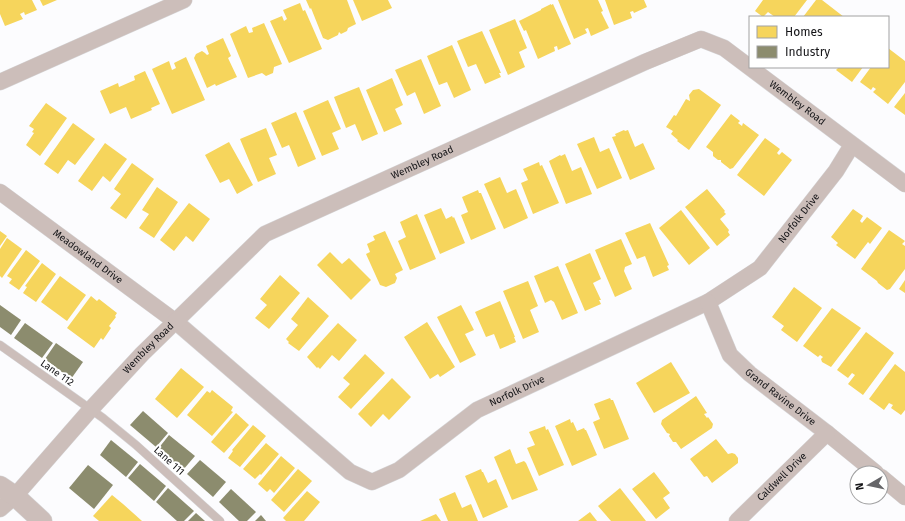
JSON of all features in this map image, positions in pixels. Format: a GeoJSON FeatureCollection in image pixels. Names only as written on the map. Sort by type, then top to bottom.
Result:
{"type":"FeatureCollection","features":[{"type":"Feature","properties":{"kind":"street"},"geometry":{"type":"LineString","coordinates":[[0,82],[184,0]]}},
{"type":"Feature","properties":{"kind":"street","name":"Wembley Road"},"geometry":{"type":"LineString","coordinates":[[0,509],[7,491],[97,413],[142,354],[266,234],[645,62],[701,39],[724,48],[749,67]]}},
{"type":"Feature","properties":{"kind":"street","name":"Wembley Road"},"geometry":{"type":"LineString","coordinates":[[750,68],[905,184]]}},
{"type":"Feature","properties":{"kind":"street","name":"Norfolk Drive"},"geometry":{"type":"LineString","coordinates":[[176,322],[350,472],[372,482],[399,470],[477,410],[708,302],[760,268],[836,171],[852,145]]}},
{"type":"Feature","properties":{"kind":"street","name":"Meadowland Drive"},"geometry":{"type":"LineString","coordinates":[[0,192],[176,322]]}},
{"type":"Feature","properties":{"kind":"street","name":"Grand Ravine Drive"},"geometry":{"type":"LineString","coordinates":[[708,302],[730,355],[750,374],[866,465]]}},
{"type":"Feature","properties":{"kind":"street","name":"Caldwell Drive"},"geometry":{"type":"LineString","coordinates":[[737,521],[827,433]]}},
{"type":"Feature","properties":{"kind":"street"},"geometry":{"type":"LineString","coordinates":[[889,484],[905,497]]}},
{"type":"Feature","properties":{"kind":"street"},"geometry":{"type":"LineString","coordinates":[[7,491],[42,521]]}},
{"type":"Feature","properties":{"kind":"lane","name":"Lane 112"},"geometry":{"type":"LineString","coordinates":[[0,345],[97,413]]}},
{"type":"Feature","properties":{"kind":"lane","name":"Lane 111"},"geometry":{"type":"LineString","coordinates":[[97,413],[136,445],[220,521]]}},
{"type":"Feature","properties":{"kind":"building: Homes"},"geometry":{"type":"Polygon","coordinates":[[[0,0],[32,0],[37,10],[25,15],[24,12],[20,14],[23,19],[5,26],[0,14],[0,0]]]}},
{"type":"Feature","properties":{"kind":"building: Homes"},"geometry":{"type":"Polygon","coordinates":[[[40,0],[57,0],[43,6],[40,0]]]}},
{"type":"Feature","properties":{"kind":"building: Homes"},"geometry":{"type":"Polygon","coordinates":[[[306,0],[347,0],[356,24],[348,28],[347,31],[341,34],[339,32],[338,35],[328,40],[323,38],[311,8],[310,9],[306,0]]]}},
{"type":"Feature","properties":{"kind":"building: Homes"},"geometry":{"type":"Polygon","coordinates":[[[353,0],[388,0],[392,8],[362,21],[353,0]]]}},
{"type":"Feature","properties":{"kind":"building: Homes"},"geometry":{"type":"Polygon","coordinates":[[[558,0],[598,0],[603,11],[601,12],[609,28],[591,36],[588,28],[585,29],[587,33],[574,39],[558,0]]]}},
{"type":"Feature","properties":{"kind":"building: Homes"},"geometry":{"type":"Polygon","coordinates":[[[605,0],[644,0],[647,7],[634,13],[633,11],[630,12],[632,18],[614,25],[605,0]]]}},
{"type":"Feature","properties":{"kind":"building: Homes"},"geometry":{"type":"Polygon","coordinates":[[[763,0],[807,0],[795,16],[774,16],[768,12],[764,16],[762,16],[755,11],[763,0]]]}},
{"type":"Feature","properties":{"kind":"building: Homes"},"geometry":{"type":"Polygon","coordinates":[[[816,0],[822,0],[843,16],[804,16],[816,0]]]}},
{"type":"Feature","properties":{"kind":"building: Homes"},"geometry":{"type":"Polygon","coordinates":[[[300,3],[303,11],[305,10],[322,49],[289,63],[270,21],[282,16],[284,21],[287,19],[283,10],[300,3]]]}},
{"type":"Feature","properties":{"kind":"building: Homes"},"geometry":{"type":"Polygon","coordinates":[[[553,4],[571,44],[558,50],[557,46],[554,47],[555,51],[538,59],[526,30],[524,31],[519,21],[553,4]]]}},
{"type":"Feature","properties":{"kind":"building: Homes"},"geometry":{"type":"Polygon","coordinates":[[[515,19],[527,48],[519,52],[525,67],[508,75],[489,30],[515,19]]]}},
{"type":"Feature","properties":{"kind":"building: Homes"},"geometry":{"type":"Polygon","coordinates":[[[264,23],[282,64],[274,67],[273,73],[266,76],[262,73],[248,78],[230,34],[246,26],[249,33],[253,32],[252,28],[264,23]]]}},
{"type":"Feature","properties":{"kind":"building: Homes"},"geometry":{"type":"Polygon","coordinates":[[[482,31],[501,73],[499,73],[501,77],[485,84],[476,64],[468,67],[457,41],[482,31]]]}},
{"type":"Feature","properties":{"kind":"building: Homes"},"geometry":{"type":"Polygon","coordinates":[[[223,38],[231,56],[228,58],[237,77],[216,86],[215,84],[207,88],[194,58],[196,54],[202,51],[207,55],[209,54],[206,46],[223,38]]]}},
{"type":"Feature","properties":{"kind":"building: Homes"},"geometry":{"type":"Polygon","coordinates":[[[452,45],[471,90],[454,98],[447,82],[439,85],[427,56],[452,45]]]}},
{"type":"Feature","properties":{"kind":"building: Homes"},"geometry":{"type":"Polygon","coordinates":[[[889,49],[905,61],[905,82],[888,104],[873,92],[876,89],[873,87],[871,90],[860,82],[870,68],[889,68],[889,49]]]}},
{"type":"Feature","properties":{"kind":"building: Homes"},"geometry":{"type":"Polygon","coordinates":[[[186,57],[205,100],[172,114],[152,69],[169,61],[172,70],[176,68],[174,63],[186,57]]]}},
{"type":"Feature","properties":{"kind":"building: Homes"},"geometry":{"type":"Polygon","coordinates":[[[421,59],[441,106],[424,114],[415,92],[407,96],[395,70],[421,59]]]}},
{"type":"Feature","properties":{"kind":"building: Homes"},"geometry":{"type":"Polygon","coordinates":[[[838,68],[862,68],[852,82],[836,70],[838,68]]]}},
{"type":"Feature","properties":{"kind":"building: Homes"},"geometry":{"type":"Polygon","coordinates":[[[145,71],[160,104],[151,108],[152,110],[131,119],[126,107],[110,114],[100,91],[118,83],[119,87],[135,80],[134,76],[145,71]]]}},
{"type":"Feature","properties":{"kind":"building: Homes"},"geometry":{"type":"Polygon","coordinates":[[[392,78],[403,105],[395,109],[402,124],[384,132],[366,90],[392,78]]]}},
{"type":"Feature","properties":{"kind":"building: Homes"},"geometry":{"type":"Polygon","coordinates":[[[359,87],[378,134],[362,141],[355,124],[346,128],[334,97],[359,87]]]}},
{"type":"Feature","properties":{"kind":"building: Homes"},"geometry":{"type":"Polygon","coordinates":[[[699,89],[721,105],[689,150],[677,141],[678,140],[671,134],[673,131],[666,127],[674,115],[676,116],[686,99],[690,101],[689,95],[693,90],[699,89]]]}},
{"type":"Feature","properties":{"kind":"building: Homes"},"geometry":{"type":"Polygon","coordinates":[[[905,93],[905,115],[894,107],[905,93]]]}},
{"type":"Feature","properties":{"kind":"building: Homes"},"geometry":{"type":"Polygon","coordinates":[[[328,100],[341,129],[332,133],[339,149],[322,156],[303,111],[328,100]]]}},
{"type":"Feature","properties":{"kind":"building: Homes"},"geometry":{"type":"Polygon","coordinates":[[[46,103],[67,118],[40,156],[26,145],[34,133],[32,132],[34,129],[29,126],[46,103]]]}},
{"type":"Feature","properties":{"kind":"building: Homes"},"geometry":{"type":"Polygon","coordinates":[[[296,112],[316,159],[298,167],[289,145],[282,148],[271,123],[296,112]]]}},
{"type":"Feature","properties":{"kind":"building: Homes"},"geometry":{"type":"Polygon","coordinates":[[[731,114],[740,121],[738,123],[742,126],[743,123],[759,135],[733,168],[730,169],[721,162],[721,160],[718,160],[713,156],[713,152],[706,147],[731,114]]]}},
{"type":"Feature","properties":{"kind":"building: Homes"},"geometry":{"type":"Polygon","coordinates":[[[73,123],[95,139],[75,165],[68,160],[58,174],[44,164],[73,123]]]}},
{"type":"Feature","properties":{"kind":"building: Homes"},"geometry":{"type":"Polygon","coordinates":[[[266,128],[277,155],[269,158],[276,174],[258,182],[240,139],[266,128]]]}},
{"type":"Feature","properties":{"kind":"building: Homes"},"geometry":{"type":"Polygon","coordinates":[[[624,130],[628,130],[635,147],[643,143],[655,169],[630,180],[612,137],[624,130]]]}},
{"type":"Feature","properties":{"kind":"building: Homes"},"geometry":{"type":"Polygon","coordinates":[[[594,137],[600,152],[609,148],[622,178],[597,189],[577,144],[594,137]]]}},
{"type":"Feature","properties":{"kind":"building: Homes"},"geometry":{"type":"Polygon","coordinates":[[[765,138],[780,149],[777,153],[779,155],[782,152],[792,160],[764,196],[737,175],[765,138]]]}},
{"type":"Feature","properties":{"kind":"building: Homes"},"geometry":{"type":"Polygon","coordinates":[[[229,142],[253,185],[237,194],[229,179],[220,183],[205,155],[229,142]]]}},
{"type":"Feature","properties":{"kind":"building: Homes"},"geometry":{"type":"Polygon","coordinates":[[[105,143],[127,159],[110,182],[103,176],[92,191],[78,181],[105,143]]]}},
{"type":"Feature","properties":{"kind":"building: Homes"},"geometry":{"type":"Polygon","coordinates":[[[565,154],[572,171],[581,167],[592,194],[566,204],[549,161],[565,154]]]}},
{"type":"Feature","properties":{"kind":"building: Homes"},"geometry":{"type":"Polygon","coordinates":[[[539,162],[540,166],[542,165],[559,203],[533,214],[521,183],[528,180],[523,169],[539,162]]]}},
{"type":"Feature","properties":{"kind":"building: Homes"},"geometry":{"type":"Polygon","coordinates":[[[132,163],[154,179],[126,219],[110,208],[121,194],[114,189],[132,163]]]}},
{"type":"Feature","properties":{"kind":"building: Homes"},"geometry":{"type":"Polygon","coordinates":[[[500,177],[507,193],[516,189],[528,218],[504,229],[484,184],[500,177]]]}},
{"type":"Feature","properties":{"kind":"building: Homes"},"geometry":{"type":"Polygon","coordinates":[[[157,187],[178,202],[154,238],[139,228],[149,214],[142,210],[157,187]]]}},
{"type":"Feature","properties":{"kind":"building: Homes"},"geometry":{"type":"Polygon","coordinates":[[[707,189],[725,211],[724,212],[726,214],[720,219],[729,230],[728,232],[730,235],[717,246],[685,207],[707,189]]]}},
{"type":"Feature","properties":{"kind":"building: Homes"},"geometry":{"type":"Polygon","coordinates":[[[478,190],[479,193],[481,193],[496,229],[471,240],[461,215],[468,212],[462,197],[478,190]]]}},
{"type":"Feature","properties":{"kind":"building: Homes"},"geometry":{"type":"Polygon","coordinates":[[[189,203],[210,219],[193,242],[186,236],[174,251],[160,240],[189,203]]]}},
{"type":"Feature","properties":{"kind":"building: Homes"},"geometry":{"type":"Polygon","coordinates":[[[441,208],[446,219],[452,216],[453,218],[454,217],[465,243],[440,254],[424,215],[441,208]]]}},
{"type":"Feature","properties":{"kind":"building: Homes"},"geometry":{"type":"Polygon","coordinates":[[[853,209],[863,216],[860,221],[862,223],[867,217],[882,228],[870,244],[868,242],[855,259],[836,245],[838,243],[831,237],[853,209]]]}},
{"type":"Feature","properties":{"kind":"building: Homes"},"geometry":{"type":"Polygon","coordinates":[[[681,210],[710,248],[689,265],[659,228],[681,210]]]}},
{"type":"Feature","properties":{"kind":"building: Homes"},"geometry":{"type":"Polygon","coordinates":[[[417,214],[436,259],[410,270],[398,241],[406,237],[400,222],[417,214]]]}},
{"type":"Feature","properties":{"kind":"building: Homes"},"geometry":{"type":"Polygon","coordinates":[[[650,223],[669,265],[667,266],[669,270],[653,277],[645,256],[637,259],[625,233],[650,223]]]}},
{"type":"Feature","properties":{"kind":"building: Homes"},"geometry":{"type":"Polygon","coordinates":[[[889,230],[905,241],[902,244],[905,246],[905,269],[890,289],[887,290],[861,269],[889,230]]]}},
{"type":"Feature","properties":{"kind":"building: Homes"},"geometry":{"type":"Polygon","coordinates":[[[0,231],[7,236],[0,246],[0,231]]]}},
{"type":"Feature","properties":{"kind":"building: Homes"},"geometry":{"type":"Polygon","coordinates":[[[385,231],[403,270],[395,274],[397,278],[395,283],[386,287],[380,285],[366,254],[370,252],[367,244],[375,240],[373,236],[385,231]]]}},
{"type":"Feature","properties":{"kind":"building: Homes"},"geometry":{"type":"Polygon","coordinates":[[[7,238],[22,249],[2,278],[0,276],[0,249],[7,238]]]}},
{"type":"Feature","properties":{"kind":"building: Homes"},"geometry":{"type":"Polygon","coordinates":[[[621,239],[632,264],[625,267],[624,271],[632,289],[615,297],[595,250],[621,239]]]}},
{"type":"Feature","properties":{"kind":"building: Homes"},"geometry":{"type":"Polygon","coordinates":[[[26,250],[40,261],[19,290],[9,283],[12,279],[7,276],[26,250]]]}},
{"type":"Feature","properties":{"kind":"building: Homes"},"geometry":{"type":"Polygon","coordinates":[[[330,252],[342,264],[349,258],[371,280],[351,300],[317,265],[330,252]]]}},
{"type":"Feature","properties":{"kind":"building: Homes"},"geometry":{"type":"Polygon","coordinates":[[[590,253],[601,279],[593,283],[601,300],[599,300],[601,304],[585,311],[565,264],[590,253]]]}},
{"type":"Feature","properties":{"kind":"building: Homes"},"geometry":{"type":"Polygon","coordinates":[[[42,263],[56,274],[36,302],[23,293],[27,287],[25,286],[42,263]]]}},
{"type":"Feature","properties":{"kind":"building: Homes"},"geometry":{"type":"Polygon","coordinates":[[[558,266],[578,313],[562,320],[554,302],[551,300],[545,303],[534,276],[558,266]]]}},
{"type":"Feature","properties":{"kind":"building: Homes"},"geometry":{"type":"Polygon","coordinates":[[[280,275],[300,293],[269,329],[255,318],[267,305],[260,299],[280,275]]]}},
{"type":"Feature","properties":{"kind":"building: Homes"},"geometry":{"type":"Polygon","coordinates":[[[60,276],[86,295],[67,321],[41,302],[60,276]]]}},
{"type":"Feature","properties":{"kind":"building: Homes"},"geometry":{"type":"Polygon","coordinates":[[[905,280],[905,293],[899,289],[905,280]]]}},
{"type":"Feature","properties":{"kind":"building: Homes"},"geometry":{"type":"Polygon","coordinates":[[[528,281],[538,306],[530,310],[539,332],[523,339],[503,291],[528,281]]]}},
{"type":"Feature","properties":{"kind":"building: Homes"},"geometry":{"type":"Polygon","coordinates":[[[794,287],[822,308],[797,342],[781,330],[784,326],[772,317],[794,287]]]}},
{"type":"Feature","properties":{"kind":"building: Homes"},"geometry":{"type":"Polygon","coordinates":[[[91,296],[97,301],[99,299],[117,313],[115,316],[116,317],[109,326],[111,328],[103,340],[101,338],[94,348],[67,328],[91,296]]]}},
{"type":"Feature","properties":{"kind":"building: Homes"},"geometry":{"type":"Polygon","coordinates":[[[308,297],[329,316],[299,351],[288,343],[289,342],[286,339],[298,325],[291,319],[308,297]]]}},
{"type":"Feature","properties":{"kind":"building: Homes"},"geometry":{"type":"Polygon","coordinates":[[[500,301],[516,342],[500,349],[494,334],[486,337],[475,312],[500,301]]]}},
{"type":"Feature","properties":{"kind":"building: Homes"},"geometry":{"type":"Polygon","coordinates":[[[461,305],[474,330],[465,334],[476,355],[460,363],[437,317],[461,305]]]}},
{"type":"Feature","properties":{"kind":"building: Homes"},"geometry":{"type":"Polygon","coordinates":[[[832,308],[861,328],[831,367],[822,362],[821,359],[823,357],[820,355],[818,357],[803,346],[832,308]]]}},
{"type":"Feature","properties":{"kind":"building: Homes"},"geometry":{"type":"Polygon","coordinates":[[[427,322],[455,367],[440,377],[438,374],[430,379],[404,337],[427,322]]]}},
{"type":"Feature","properties":{"kind":"building: Homes"},"geometry":{"type":"Polygon","coordinates":[[[338,323],[357,340],[339,361],[332,355],[320,369],[318,367],[317,368],[307,357],[338,323]]]}},
{"type":"Feature","properties":{"kind":"building: Homes"},"geometry":{"type":"Polygon","coordinates":[[[866,332],[894,353],[863,395],[848,384],[855,375],[852,373],[848,378],[837,370],[866,332]]]}},
{"type":"Feature","properties":{"kind":"building: Homes"},"geometry":{"type":"Polygon","coordinates":[[[365,354],[385,373],[351,409],[338,397],[350,384],[343,378],[365,354]]]}},
{"type":"Feature","properties":{"kind":"building: Homes"},"geometry":{"type":"Polygon","coordinates":[[[671,362],[690,393],[654,413],[636,383],[671,362]]]}},
{"type":"Feature","properties":{"kind":"building: Homes"},"geometry":{"type":"Polygon","coordinates":[[[895,364],[905,372],[905,410],[901,415],[891,408],[893,405],[889,403],[884,410],[869,399],[895,364]]]}},
{"type":"Feature","properties":{"kind":"building: Homes"},"geometry":{"type":"Polygon","coordinates":[[[181,368],[204,387],[177,418],[155,399],[181,368]]]}},
{"type":"Feature","properties":{"kind":"building: Homes"},"geometry":{"type":"Polygon","coordinates":[[[392,378],[411,397],[389,420],[383,414],[371,427],[358,414],[392,378]]]}},
{"type":"Feature","properties":{"kind":"building: Homes"},"geometry":{"type":"Polygon","coordinates":[[[212,390],[233,407],[231,411],[233,412],[212,436],[187,415],[207,391],[210,393],[212,390]]]}},
{"type":"Feature","properties":{"kind":"building: Homes"},"geometry":{"type":"Polygon","coordinates":[[[696,396],[707,413],[704,414],[713,424],[712,428],[681,449],[676,442],[673,442],[669,436],[670,434],[667,433],[661,424],[662,420],[696,396]]]}},
{"type":"Feature","properties":{"kind":"building: Homes"},"geometry":{"type":"Polygon","coordinates":[[[610,398],[613,400],[629,439],[604,449],[593,422],[600,419],[594,404],[610,398]]]}},
{"type":"Feature","properties":{"kind":"building: Homes"},"geometry":{"type":"Polygon","coordinates":[[[236,413],[249,425],[224,453],[211,442],[236,413]]]}},
{"type":"Feature","properties":{"kind":"building: Homes"},"geometry":{"type":"Polygon","coordinates":[[[570,419],[577,431],[584,428],[586,430],[597,455],[572,466],[555,426],[570,419]]]}},
{"type":"Feature","properties":{"kind":"building: Homes"},"geometry":{"type":"Polygon","coordinates":[[[253,425],[266,436],[240,467],[228,458],[233,451],[232,450],[253,425]]]}},
{"type":"Feature","properties":{"kind":"building: Homes"},"geometry":{"type":"Polygon","coordinates":[[[545,426],[546,430],[548,429],[564,465],[539,476],[527,448],[535,445],[529,432],[545,426]]]}},
{"type":"Feature","properties":{"kind":"building: Homes"},"geometry":{"type":"Polygon","coordinates":[[[716,439],[728,454],[735,454],[738,458],[738,463],[712,483],[707,476],[704,477],[690,459],[716,439]]]}},
{"type":"Feature","properties":{"kind":"building: Homes"},"geometry":{"type":"Polygon","coordinates":[[[266,443],[279,454],[261,475],[260,474],[255,479],[243,469],[266,443]]]}},
{"type":"Feature","properties":{"kind":"building: Homes"},"geometry":{"type":"Polygon","coordinates":[[[510,449],[516,464],[524,461],[526,463],[538,490],[512,500],[494,457],[510,449]]]}},
{"type":"Feature","properties":{"kind":"building: Homes"},"geometry":{"type":"Polygon","coordinates":[[[281,456],[295,468],[274,493],[270,489],[267,492],[258,484],[281,456]]]}},
{"type":"Feature","properties":{"kind":"building: Homes"},"geometry":{"type":"Polygon","coordinates":[[[298,469],[312,481],[284,512],[271,500],[298,469]]]}},
{"type":"Feature","properties":{"kind":"building: Homes"},"geometry":{"type":"Polygon","coordinates":[[[481,469],[488,483],[496,479],[508,507],[483,518],[465,476],[481,469]]]}},
{"type":"Feature","properties":{"kind":"building: Homes"},"geometry":{"type":"Polygon","coordinates":[[[654,472],[670,493],[663,498],[670,508],[656,519],[632,489],[654,472]]]}},
{"type":"Feature","properties":{"kind":"building: Homes"},"geometry":{"type":"Polygon","coordinates":[[[620,488],[646,521],[611,521],[598,506],[620,488]]]}},
{"type":"Feature","properties":{"kind":"building: Homes"},"geometry":{"type":"Polygon","coordinates":[[[307,491],[320,502],[304,521],[286,521],[283,518],[307,491]]]}},
{"type":"Feature","properties":{"kind":"building: Homes"},"geometry":{"type":"Polygon","coordinates":[[[455,492],[462,508],[471,504],[478,521],[448,521],[439,499],[455,492]]]}},
{"type":"Feature","properties":{"kind":"building: Homes"},"geometry":{"type":"Polygon","coordinates":[[[112,495],[142,521],[99,521],[93,516],[112,495]]]}},
{"type":"Feature","properties":{"kind":"building: Homes"},"geometry":{"type":"Polygon","coordinates":[[[590,512],[597,521],[578,521],[590,512]]]}},
{"type":"Feature","properties":{"kind":"building: Homes"},"geometry":{"type":"Polygon","coordinates":[[[436,514],[441,521],[420,521],[436,514]]]}},
{"type":"Feature","properties":{"kind":"building: Industry"},"geometry":{"type":"Polygon","coordinates":[[[0,305],[21,320],[11,335],[0,327],[0,305]]]}},
{"type":"Feature","properties":{"kind":"building: Industry"},"geometry":{"type":"Polygon","coordinates":[[[25,323],[53,343],[42,358],[14,338],[25,323]]]}},
{"type":"Feature","properties":{"kind":"building: Industry"},"geometry":{"type":"Polygon","coordinates":[[[56,343],[83,362],[71,379],[45,359],[56,343]]]}},
{"type":"Feature","properties":{"kind":"building: Industry"},"geometry":{"type":"Polygon","coordinates":[[[143,411],[168,433],[156,447],[130,425],[143,411]]]}},
{"type":"Feature","properties":{"kind":"building: Industry"},"geometry":{"type":"Polygon","coordinates":[[[169,435],[195,456],[183,470],[158,449],[169,435]]]}},
{"type":"Feature","properties":{"kind":"building: Industry"},"geometry":{"type":"Polygon","coordinates":[[[111,440],[138,462],[126,477],[100,455],[111,440]]]}},
{"type":"Feature","properties":{"kind":"building: Industry"},"geometry":{"type":"Polygon","coordinates":[[[200,460],[226,482],[213,497],[187,474],[200,460]]]}},
{"type":"Feature","properties":{"kind":"building: Industry"},"geometry":{"type":"Polygon","coordinates":[[[140,464],[166,486],[154,501],[128,478],[140,464]]]}},
{"type":"Feature","properties":{"kind":"building: Industry"},"geometry":{"type":"Polygon","coordinates":[[[88,465],[113,485],[94,509],[69,488],[88,465]]]}},
{"type":"Feature","properties":{"kind":"building: Industry"},"geometry":{"type":"Polygon","coordinates":[[[168,488],[194,511],[184,521],[177,521],[156,502],[168,488]]]}},
{"type":"Feature","properties":{"kind":"building: Industry"},"geometry":{"type":"Polygon","coordinates":[[[231,489],[256,512],[247,521],[239,521],[219,502],[231,489]]]}},
{"type":"Feature","properties":{"kind":"building: Industry"},"geometry":{"type":"Polygon","coordinates":[[[196,513],[205,521],[188,521],[196,513]]]}},
{"type":"Feature","properties":{"kind":"building: Industry"},"geometry":{"type":"Polygon","coordinates":[[[261,515],[266,521],[255,521],[261,515]]]}}]}
